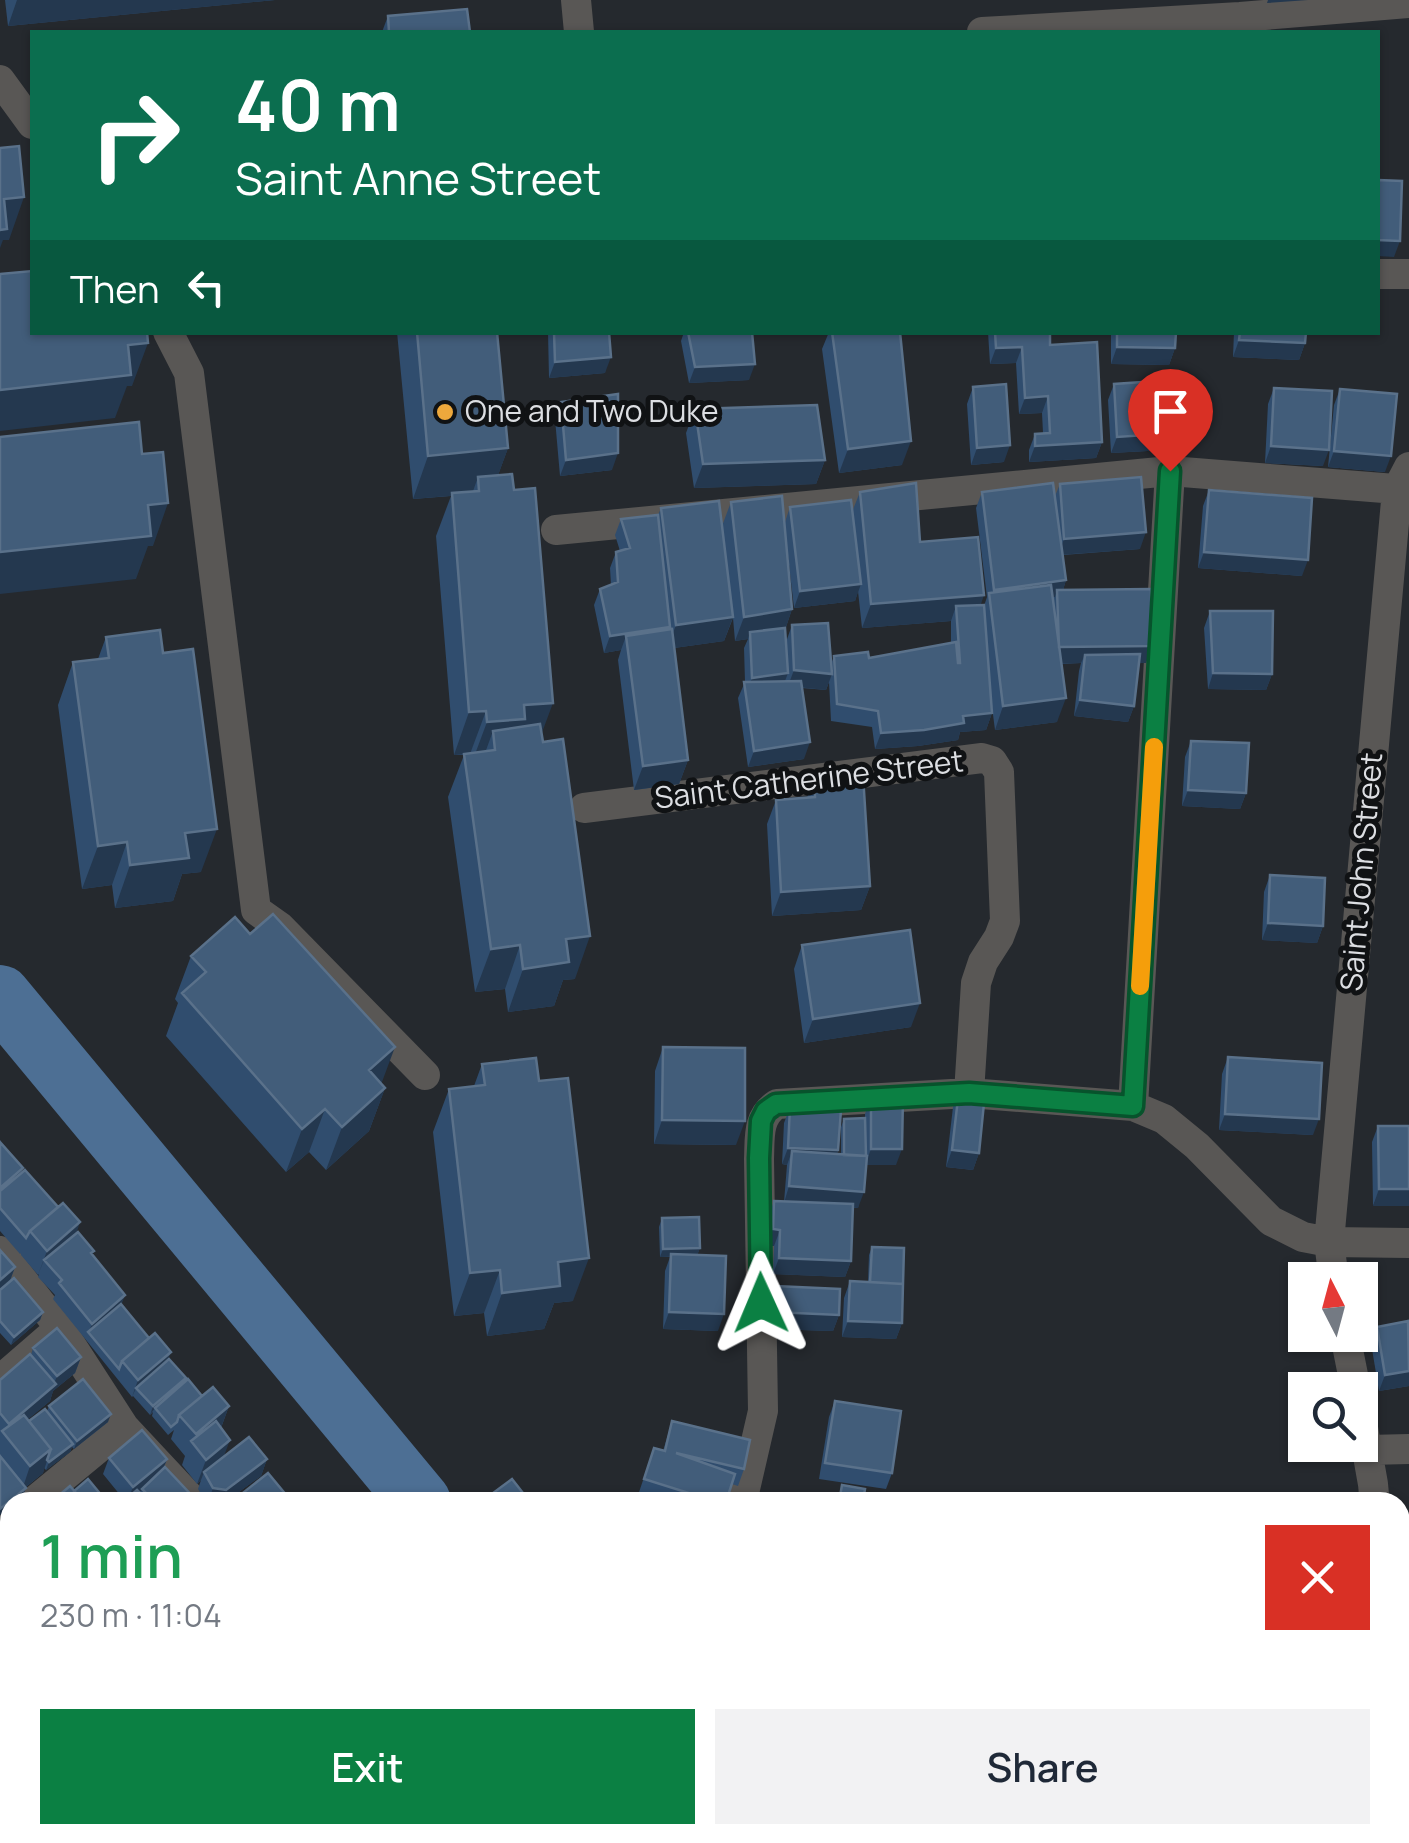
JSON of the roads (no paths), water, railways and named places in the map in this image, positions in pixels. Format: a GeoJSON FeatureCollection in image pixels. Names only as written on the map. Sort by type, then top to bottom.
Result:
{"type":"FeatureCollection","features":[{"type":"Feature","properties":{"kind":"street"},"geometry":{"type":"LineString","coordinates":[[576,0],[578,30]]}},
{"type":"Feature","properties":{"kind":"street"},"geometry":{"type":"LineString","coordinates":[[1056,30],[1240,25],[1409,4]]}},
{"type":"Feature","properties":{"kind":"street"},"geometry":{"type":"LineString","coordinates":[[0,80],[30,121]]}},
{"type":"Feature","properties":{"kind":"street"},"geometry":{"type":"LineString","coordinates":[[1380,274],[1409,274]]}},
{"type":"Feature","properties":{"kind":"street"},"geometry":{"type":"LineString","coordinates":[[170,335],[189,373],[256,910],[280,926],[426,1075]]}},
{"type":"Feature","properties":{"kind":"street"},"geometry":{"type":"LineString","coordinates":[[556,530],[1170,471],[1405,482]]}},
{"type":"Feature","properties":{"kind":"street"},"geometry":{"type":"LineString","coordinates":[[1133,1106],[1170,471]]}},
{"type":"Feature","properties":{"kind":"street","name":"Saint John Street"},"geometry":{"type":"LineString","coordinates":[[1332,1262],[1329,1242],[1405,482]]}},
{"type":"Feature","properties":{"kind":"street","name":"Saint Catherine Street"},"geometry":{"type":"LineString","coordinates":[[584,808],[982,758],[992,761],[999,772],[1005,922],[976,983],[969,1093]]}},
{"type":"Feature","properties":{"kind":"street"},"geometry":{"type":"LineString","coordinates":[[744,1492],[763,1411],[761,1121],[776,1104],[969,1093],[1133,1106],[1164,1120],[1197,1146],[1271,1221],[1303,1237],[1329,1242],[1409,1243]]}},
{"type":"Feature","properties":{"kind":"street"},"geometry":{"type":"LineString","coordinates":[[0,1250],[60,1328],[124,1427],[185,1492]]}},
{"type":"Feature","properties":{"kind":"street"},"geometry":{"type":"LineString","coordinates":[[0,1380],[60,1328]]}},
{"type":"Feature","properties":{"kind":"street"},"geometry":{"type":"LineString","coordinates":[[44,1492],[124,1427]]}},
{"type":"Feature","properties":{"kind":"street"},"geometry":{"type":"LineString","coordinates":[[1378,1450],[1409,1449]]}},
{"type":"Feature","properties":{"kind":"street"},"geometry":{"type":"LineString","coordinates":[[1370,1462],[1374,1492]]}},
{"type":"Feature","properties":{"kind":"waterway"},"geometry":{"type":"LineString","coordinates":[[0,996],[412,1492]]}},
{"type":"Feature","properties":{"kind":"place","name":"One and Two Duke"},"geometry":{"type":"Point","coordinates":[445,412]}}]}
